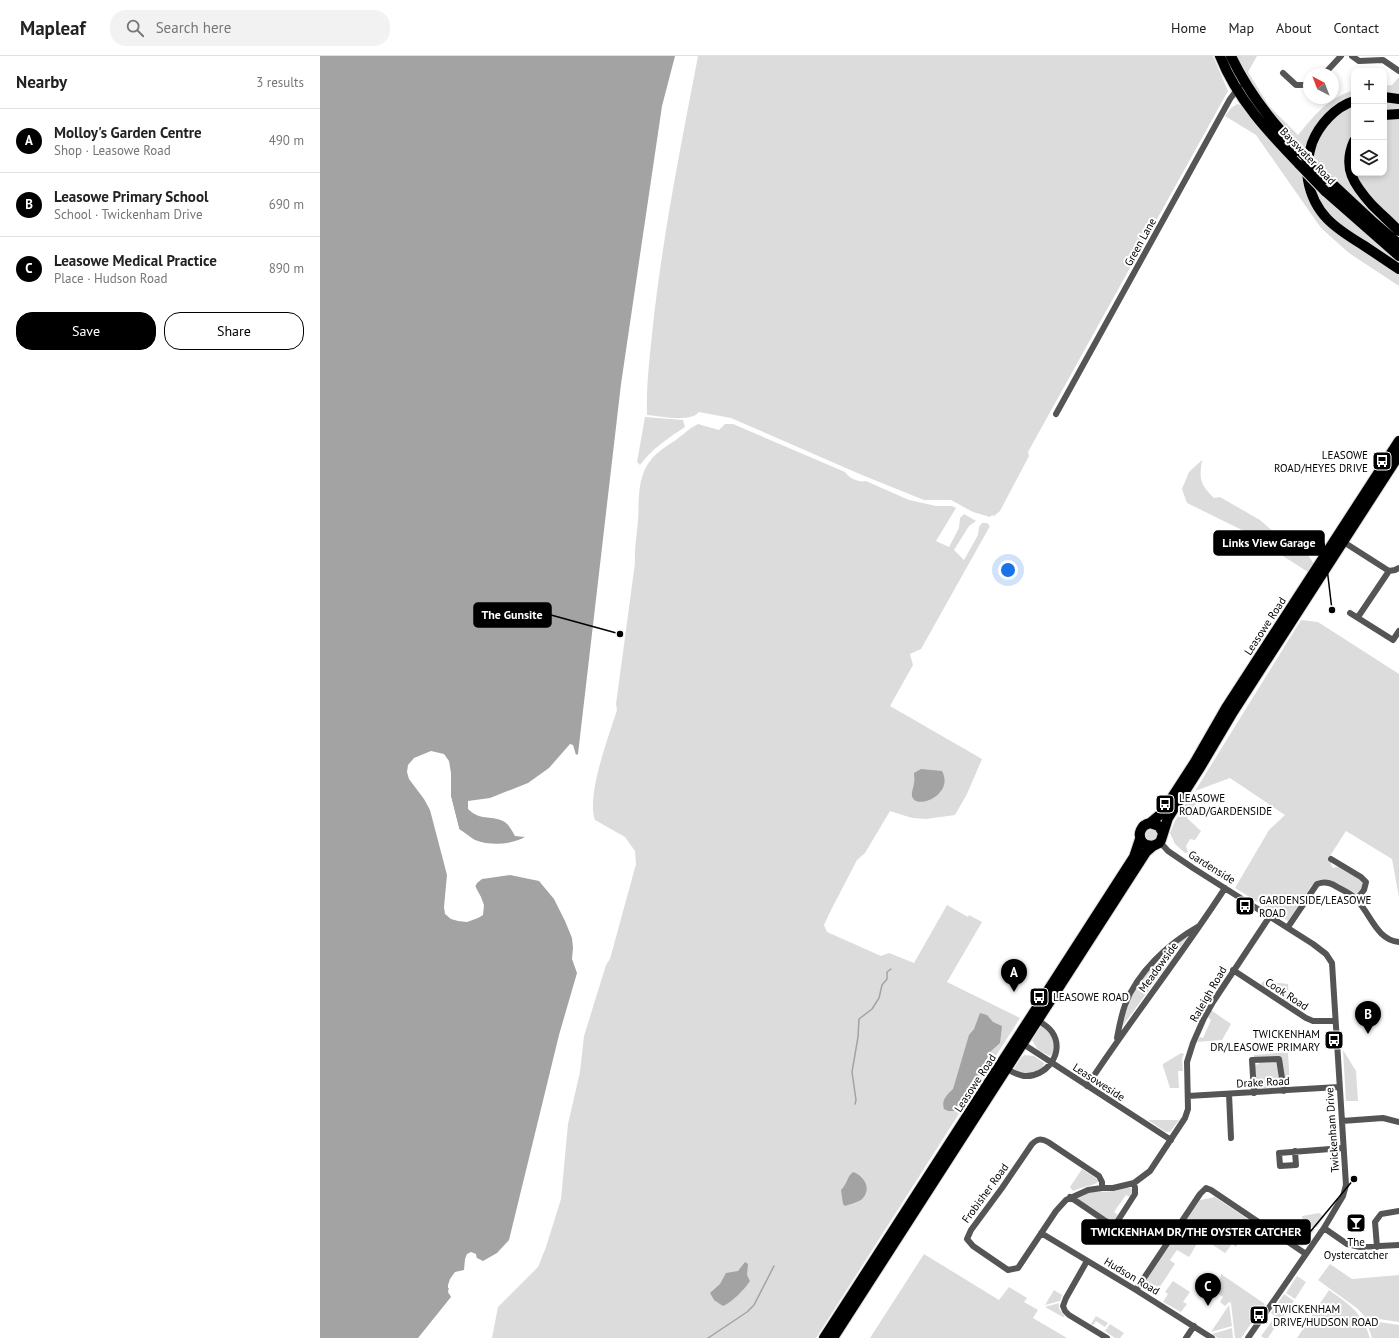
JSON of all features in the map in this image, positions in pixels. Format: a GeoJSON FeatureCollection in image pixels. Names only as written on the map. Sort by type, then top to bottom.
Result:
{"type":"FeatureCollection","features":[{"type":"Feature","properties":{"kind":"main road","name":"Bayswater Road"},"geometry":{"type":"LineString","coordinates":[[1220,56],[1236,90],[1257,119],[1325,191],[1374,236],[1399,256]]}},
{"type":"Feature","properties":{"kind":"main road","name":"Bayswater Road"},"geometry":{"type":"LineString","coordinates":[[1231,56],[1243,81],[1259,104],[1301,152],[1366,216],[1399,244]]}},
{"type":"Feature","properties":{"kind":"main road"},"geometry":{"type":"LineString","coordinates":[[1387,97],[1399,99]]}},
{"type":"Feature","properties":{"kind":"main road"},"geometry":{"type":"LineString","coordinates":[[1351,102],[1336,111],[1319,129],[1314,139],[1308,153],[1307,168],[1310,190],[1322,214],[1332,224],[1343,233],[1399,269]]}},
{"type":"Feature","properties":{"kind":"main road"},"geometry":{"type":"LineString","coordinates":[[1387,115],[1399,114]]}},
{"type":"Feature","properties":{"kind":"main road"},"geometry":{"type":"LineString","coordinates":[[1351,150],[1349,165],[1351,176],[1355,185],[1399,231]]}},
{"type":"Feature","properties":{"kind":"main road","name":"Leasowe Road"},"geometry":{"type":"LineString","coordinates":[[833,1338],[1007,1068],[1020,1042],[1038,1020],[1146,852],[1158,840],[1168,818],[1399,441]]}},
{"type":"Feature","properties":{"kind":"main road","name":"Leasowe Road"},"geometry":{"type":"LineString","coordinates":[[1150,823],[1162,814],[1195,762],[1226,708],[1340,539],[1399,455]]}},
{"type":"Feature","properties":{"kind":"main road"},"geometry":{"type":"LineString","coordinates":[[1150,823],[1159,826],[1158,840],[1146,845],[1140,839],[1141,828],[1146,824],[1150,823]]}},
{"type":"Feature","properties":{"kind":"main road","name":"Leasowe Road"},"geometry":{"type":"LineString","coordinates":[[824,1338],[1020,1042],[1134,857],[1140,839]]}},
{"type":"Feature","properties":{"kind":"street"},"geometry":{"type":"LineString","coordinates":[[1330,68],[1341,56]]}},
{"type":"Feature","properties":{"kind":"street"},"geometry":{"type":"LineString","coordinates":[[1352,56],[1359,61],[1383,60],[1399,71]]}},
{"type":"Feature","properties":{"kind":"street"},"geometry":{"type":"LineString","coordinates":[[1283,73],[1296,85],[1303,84]]}},
{"type":"Feature","properties":{"kind":"street","name":"Green Lane"},"geometry":{"type":"LineString","coordinates":[[1056,414],[1236,90],[1243,81]]}},
{"type":"Feature","properties":{"kind":"street"},"geometry":{"type":"LineString","coordinates":[[1340,539],[1389,570],[1399,568]]}},
{"type":"Feature","properties":{"kind":"street"},"geometry":{"type":"LineString","coordinates":[[1358,617],[1389,570]]}},
{"type":"Feature","properties":{"kind":"street"},"geometry":{"type":"LineString","coordinates":[[1350,613],[1392,640],[1399,631]]}},
{"type":"Feature","properties":{"kind":"street","name":"Gardenside"},"geometry":{"type":"LineString","coordinates":[[1158,840],[1168,851],[1288,927],[1326,954],[1332,963]]}},
{"type":"Feature","properties":{"kind":"street"},"geometry":{"type":"LineString","coordinates":[[1331,859],[1361,877],[1366,882],[1364,890],[1357,899]]}},
{"type":"Feature","properties":{"kind":"street"},"geometry":{"type":"LineString","coordinates":[[1288,927],[1316,884],[1324,882],[1332,884],[1357,899],[1381,934],[1388,939],[1399,942]]}},
{"type":"Feature","properties":{"kind":"street","name":"Meadowside"},"geometry":{"type":"LineString","coordinates":[[1087,1086],[1116,1042],[1202,924],[1225,888]]}},
{"type":"Feature","properties":{"kind":"street","name":"Raleigh Road"},"geometry":{"type":"LineString","coordinates":[[1102,1188],[1113,1188],[1134,1183],[1150,1171],[1185,1118],[1188,1109],[1187,1062],[1193,1043],[1204,1018],[1233,970],[1270,916]]}},
{"type":"Feature","properties":{"kind":"street","name":"Meadowside"},"geometry":{"type":"LineString","coordinates":[[1116,1042],[1121,1018],[1126,1004],[1132,990],[1143,974],[1158,956],[1182,935],[1202,924]]}},
{"type":"Feature","properties":{"kind":"street","name":"Twickenham Drive"},"geometry":{"type":"LineString","coordinates":[[1248,1338],[1324,1228],[1343,1196],[1346,1185],[1332,963]]}},
{"type":"Feature","properties":{"kind":"street","name":"Cook Road"},"geometry":{"type":"LineString","coordinates":[[1233,970],[1306,1018],[1313,1021],[1335,1021]]}},
{"type":"Feature","properties":{"kind":"street"},"geometry":{"type":"LineString","coordinates":[[1038,1020],[1049,1028],[1055,1038],[1056,1053],[1052,1063]]}},
{"type":"Feature","properties":{"kind":"street","name":"Leasoweside"},"geometry":{"type":"LineString","coordinates":[[1020,1042],[1171,1140]]}},
{"type":"Feature","properties":{"kind":"street"},"geometry":{"type":"LineString","coordinates":[[1254,1092],[1252,1060],[1279,1059],[1284,1091]]}},
{"type":"Feature","properties":{"kind":"street","name":"Leasowe Road"},"geometry":{"type":"LineString","coordinates":[[1007,1068],[1018,1075],[1035,1075],[1046,1070],[1052,1063]]}},
{"type":"Feature","properties":{"kind":"street","name":"Drake Road"},"geometry":{"type":"LineString","coordinates":[[1188,1096],[1339,1087]]}},
{"type":"Feature","properties":{"kind":"street"},"geometry":{"type":"LineString","coordinates":[[1230,1094],[1231,1138]]}},
{"type":"Feature","properties":{"kind":"street"},"geometry":{"type":"LineString","coordinates":[[1342,1121],[1384,1118],[1399,1122]]}},
{"type":"Feature","properties":{"kind":"street","name":"Frobisher Road"},"geometry":{"type":"LineString","coordinates":[[1043,1139],[1100,1176],[1102,1188],[1088,1190],[1070,1197],[1056,1211],[1018,1268],[1008,1270],[973,1246],[967,1239],[971,1230],[1036,1140],[1043,1139]]}},
{"type":"Feature","properties":{"kind":"street"},"geometry":{"type":"LineString","coordinates":[[1295,1151],[1343,1148]]}},
{"type":"Feature","properties":{"kind":"street"},"geometry":{"type":"LineString","coordinates":[[1070,1197],[1111,1224],[1117,1222],[1135,1194],[1134,1183]]}},
{"type":"Feature","properties":{"kind":"street"},"geometry":{"type":"LineString","coordinates":[[1136,1290],[1200,1194],[1206,1188],[1306,1254]]}},
{"type":"Feature","properties":{"kind":"street"},"geometry":{"type":"LineString","coordinates":[[1377,1247],[1375,1222],[1381,1214],[1399,1212]]}},
{"type":"Feature","properties":{"kind":"street"},"geometry":{"type":"LineString","coordinates":[[1324,1228],[1347,1244],[1360,1247],[1399,1245]]}},
{"type":"Feature","properties":{"kind":"street","name":"Hudson Road"},"geometry":{"type":"LineString","coordinates":[[1041,1233],[1212,1338]]}},
{"type":"Feature","properties":{"kind":"street"},"geometry":{"type":"LineString","coordinates":[[1087,1261],[1063,1306],[1069,1315],[1107,1338]]}},
{"type":"Feature","properties":{"kind":"street"},"geometry":{"type":"LineString","coordinates":[[1186,1338],[1194,1326]]}},
{"type":"Feature","properties":{"kind":"shaded area"},"geometry":{"type":"Polygon","coordinates":[[[320,56],[675,56],[662,106],[621,384],[578,754],[576,755],[573,745],[570,744],[549,768],[528,783],[490,798],[468,801],[468,809],[472,813],[503,821],[509,826],[515,836],[525,837],[513,842],[500,844],[475,840],[459,829],[444,768],[441,764],[428,762],[422,772],[457,900],[464,906],[471,904],[477,894],[474,889],[477,883],[482,879],[510,875],[539,881],[554,899],[565,921],[572,938],[572,959],[577,973],[559,1035],[509,1240],[497,1253],[483,1261],[473,1256],[465,1271],[450,1283],[448,1292],[451,1297],[418,1338],[320,1338],[320,56]]]}},
{"type":"Feature","properties":{"kind":"shaded area"},"geometry":{"type":"Polygon","coordinates":[[[698,56],[1213,56],[1228,91],[1028,452],[1029,456],[1000,511],[994,516],[992,515],[990,517],[973,512],[951,500],[924,500],[862,475],[731,418],[699,412],[695,415],[682,418],[647,415],[647,392],[657,291],[673,190],[698,56]]]}},
{"type":"Feature","properties":{"kind":"shaded area"},"geometry":{"type":"Polygon","coordinates":[[[1235,56],[1257,56],[1248,72],[1269,106],[1298,135],[1322,108],[1328,104],[1339,104],[1339,96],[1351,91],[1351,99],[1346,101],[1307,152],[1264,106],[1235,56]]]}},
{"type":"Feature","properties":{"kind":"shaded area"},"geometry":{"type":"Polygon","coordinates":[[[1399,77],[1399,93],[1387,92],[1387,86],[1392,85],[1399,77]]]}},
{"type":"Feature","properties":{"kind":"shaded area"},"geometry":{"type":"Polygon","coordinates":[[[1387,100],[1399,102],[1399,111],[1387,112],[1387,100]]]}},
{"type":"Feature","properties":{"kind":"shaded area"},"geometry":{"type":"Polygon","coordinates":[[[1237,104],[1243,106],[1304,175],[1304,186],[1308,189],[1315,207],[1399,271],[1399,286],[1349,253],[1321,228],[1256,135],[1225,116],[1231,108],[1237,104]]]}},
{"type":"Feature","properties":{"kind":"shaded area"},"geometry":{"type":"Polygon","coordinates":[[[1351,107],[1351,141],[1346,154],[1348,176],[1399,235],[1399,240],[1313,159],[1317,141],[1324,127],[1343,111],[1351,107]]]}},
{"type":"Feature","properties":{"kind":"shaded area"},"geometry":{"type":"Polygon","coordinates":[[[1399,117],[1399,227],[1361,187],[1356,176],[1387,176],[1387,119],[1399,117]]]}},
{"type":"Feature","properties":{"kind":"shaded area"},"geometry":{"type":"Polygon","coordinates":[[[1315,192],[1321,193],[1399,260],[1399,264],[1363,242],[1340,225],[1330,215],[1315,192]]]}},
{"type":"Feature","properties":{"kind":"shaded area"},"geometry":{"type":"Polygon","coordinates":[[[645,417],[683,420],[685,427],[655,449],[640,465],[637,462],[645,417]]]}},
{"type":"Feature","properties":{"kind":"shaded area"},"geometry":{"type":"Polygon","coordinates":[[[698,424],[719,430],[725,424],[733,424],[845,472],[854,480],[866,481],[909,500],[936,506],[952,506],[956,508],[936,541],[949,547],[959,528],[960,518],[964,514],[976,521],[969,526],[954,550],[964,560],[978,535],[979,527],[982,523],[987,523],[990,526],[921,649],[910,654],[913,665],[890,706],[982,759],[967,794],[955,815],[926,819],[912,818],[890,811],[865,853],[857,860],[824,925],[827,932],[881,956],[889,953],[914,963],[947,905],[968,917],[969,915],[982,922],[947,982],[1020,1018],[816,1338],[492,1338],[498,1307],[538,1267],[561,1199],[568,1124],[580,1072],[584,1036],[606,965],[610,959],[636,864],[635,851],[625,837],[595,820],[593,809],[596,781],[617,710],[616,704],[635,563],[640,486],[648,464],[658,452],[698,424]]]}},
{"type":"Feature","properties":{"kind":"shaded area"},"geometry":{"type":"Polygon","coordinates":[[[1202,460],[1201,477],[1203,485],[1209,493],[1214,498],[1220,497],[1260,520],[1277,535],[1291,539],[1306,552],[1314,564],[1308,572],[1244,531],[1187,503],[1182,489],[1189,472],[1202,460]]]}},
{"type":"Feature","properties":{"kind":"shaded area"},"geometry":{"type":"Polygon","coordinates":[[[1301,620],[1318,622],[1399,674],[1399,897],[1392,859],[1346,831],[1328,859],[1333,868],[1340,866],[1362,880],[1362,888],[1357,896],[1328,880],[1320,880],[1312,885],[1288,921],[1235,888],[1269,830],[1285,815],[1230,778],[1195,791],[1301,620]]]}},
{"type":"Feature","properties":{"kind":"shaded area"},"geometry":{"type":"Polygon","coordinates":[[[921,769],[942,771],[945,780],[939,793],[933,798],[920,802],[915,800],[912,794],[914,773],[921,769]]]}},
{"type":"Feature","properties":{"kind":"shaded area"},"geometry":{"type":"Polygon","coordinates":[[[1191,795],[1198,801],[1187,818],[1201,831],[1195,840],[1190,839],[1186,846],[1188,852],[1185,853],[1175,844],[1170,833],[1175,821],[1191,795]]]}},
{"type":"Feature","properties":{"kind":"shaded area"},"geometry":{"type":"Polygon","coordinates":[[[1151,828],[1156,830],[1158,835],[1156,840],[1151,842],[1146,840],[1144,835],[1146,830],[1151,828]]]}},
{"type":"Feature","properties":{"kind":"shaded area"},"geometry":{"type":"Polygon","coordinates":[[[1185,935],[1188,936],[1122,1027],[1121,1025],[1128,1005],[1147,972],[1185,935]]]}},
{"type":"Feature","properties":{"kind":"shaded area"},"geometry":{"type":"Polygon","coordinates":[[[1264,981],[1288,984],[1289,1004],[1283,1000],[1284,996],[1267,984],[1264,987],[1261,984],[1264,981]]]}},
{"type":"Feature","properties":{"kind":"shaded area"},"geometry":{"type":"Polygon","coordinates":[[[1211,1010],[1231,1024],[1222,1040],[1197,1042],[1200,1037],[1203,1038],[1211,1020],[1208,1017],[1211,1010]]]}},
{"type":"Feature","properties":{"kind":"shaded area"},"geometry":{"type":"Polygon","coordinates":[[[980,1013],[987,1015],[993,1022],[1002,1026],[1000,1043],[990,1052],[978,1077],[970,1085],[965,1098],[954,1111],[948,1111],[944,1109],[943,1103],[953,1089],[969,1035],[974,1029],[980,1013]]]}},
{"type":"Feature","properties":{"kind":"shaded area"},"geometry":{"type":"Polygon","coordinates":[[[1041,1026],[1051,1035],[1055,1044],[1055,1048],[1050,1056],[1038,1050],[1032,1040],[1041,1026]]]}},
{"type":"Feature","properties":{"kind":"shaded area"},"geometry":{"type":"Polygon","coordinates":[[[1343,1050],[1356,1071],[1358,1101],[1346,1101],[1343,1050]]]}},
{"type":"Feature","properties":{"kind":"shaded area"},"geometry":{"type":"Polygon","coordinates":[[[1288,1052],[1290,1086],[1256,1089],[1254,1065],[1259,1064],[1259,1057],[1254,1057],[1254,1055],[1288,1052]]]}},
{"type":"Feature","properties":{"kind":"shaded area"},"geometry":{"type":"Polygon","coordinates":[[[1181,1053],[1184,1054],[1182,1059],[1183,1071],[1178,1071],[1179,1088],[1170,1088],[1163,1064],[1181,1053]]]}},
{"type":"Feature","properties":{"kind":"shaded area"},"geometry":{"type":"Polygon","coordinates":[[[1024,1055],[1034,1056],[1044,1063],[1043,1067],[1029,1073],[1022,1073],[1014,1069],[1024,1055]]]}},
{"type":"Feature","properties":{"kind":"shaded area"},"geometry":{"type":"Polygon","coordinates":[[[1148,1120],[1179,1120],[1170,1132],[1166,1132],[1148,1120]]]}},
{"type":"Feature","properties":{"kind":"shaded area"},"geometry":{"type":"Polygon","coordinates":[[[1082,1169],[1097,1179],[1098,1182],[1073,1191],[1070,1187],[1082,1169]]]}},
{"type":"Feature","properties":{"kind":"shaded area"},"geometry":{"type":"Polygon","coordinates":[[[853,1172],[863,1179],[867,1190],[862,1199],[845,1206],[843,1204],[841,1190],[853,1172]]]}},
{"type":"Feature","properties":{"kind":"shaded area"},"geometry":{"type":"Polygon","coordinates":[[[1131,1188],[1132,1194],[1130,1197],[1126,1195],[1114,1212],[1118,1215],[1116,1219],[1106,1219],[1078,1200],[1077,1196],[1091,1192],[1109,1192],[1131,1188]]]}},
{"type":"Feature","properties":{"kind":"shaded area"},"geometry":{"type":"Polygon","coordinates":[[[1215,1197],[1255,1224],[1256,1226],[1250,1236],[1245,1233],[1236,1247],[1232,1244],[1225,1253],[1201,1237],[1189,1257],[1177,1250],[1170,1260],[1175,1264],[1159,1288],[1155,1285],[1150,1294],[1141,1288],[1200,1200],[1215,1197]]]}},
{"type":"Feature","properties":{"kind":"shaded area"},"geometry":{"type":"Polygon","coordinates":[[[1319,1213],[1324,1217],[1317,1227],[1304,1227],[1302,1216],[1319,1213]]]}},
{"type":"Feature","properties":{"kind":"shaded area"},"geometry":{"type":"Polygon","coordinates":[[[1315,1229],[1304,1245],[1301,1246],[1280,1232],[1315,1229]]]}},
{"type":"Feature","properties":{"kind":"shaded area"},"geometry":{"type":"Polygon","coordinates":[[[924,1254],[999,1300],[1009,1287],[1027,1298],[1024,1302],[1038,1310],[1033,1318],[1067,1338],[870,1338],[924,1254]]]}},
{"type":"Feature","properties":{"kind":"shaded area"},"geometry":{"type":"Polygon","coordinates":[[[745,1262],[748,1264],[747,1275],[750,1281],[738,1295],[723,1306],[714,1300],[710,1293],[720,1284],[726,1273],[738,1271],[745,1262]]]}},
{"type":"Feature","properties":{"kind":"shaded area"},"geometry":{"type":"Polygon","coordinates":[[[1330,1264],[1352,1279],[1399,1275],[1399,1322],[1365,1317],[1358,1309],[1318,1280],[1330,1264]]]}},
{"type":"Feature","properties":{"kind":"shaded area"},"geometry":{"type":"Polygon","coordinates":[[[1221,1274],[1265,1304],[1241,1338],[1235,1338],[1231,1303],[1229,1302],[1225,1306],[1220,1302],[1223,1297],[1217,1293],[1222,1286],[1219,1284],[1221,1274]]]}},
{"type":"Feature","properties":{"kind":"shaded area"},"geometry":{"type":"Polygon","coordinates":[[[1297,1276],[1306,1282],[1295,1299],[1286,1293],[1297,1276]]]}},
{"type":"Feature","properties":{"kind":"shaded area"},"geometry":{"type":"Polygon","coordinates":[[[1173,1281],[1190,1292],[1183,1302],[1187,1304],[1181,1312],[1163,1302],[1168,1294],[1165,1292],[1173,1281]]]}},
{"type":"Feature","properties":{"kind":"shaded area"},"geometry":{"type":"Polygon","coordinates":[[[1054,1290],[1062,1295],[1060,1301],[1045,1305],[1054,1290]]]}},
{"type":"Feature","properties":{"kind":"shaded area"},"geometry":{"type":"Polygon","coordinates":[[[1329,1290],[1343,1300],[1359,1315],[1370,1338],[1297,1338],[1329,1290]]]}},
{"type":"Feature","properties":{"kind":"shaded area"},"geometry":{"type":"Polygon","coordinates":[[[1284,1294],[1294,1301],[1281,1320],[1271,1313],[1284,1294]]]}},
{"type":"Feature","properties":{"kind":"shaded area"},"geometry":{"type":"Polygon","coordinates":[[[1059,1303],[1059,1309],[1065,1316],[1063,1317],[1045,1307],[1059,1303]]]}},
{"type":"Feature","properties":{"kind":"shaded area"},"geometry":{"type":"Polygon","coordinates":[[[1229,1305],[1232,1326],[1211,1332],[1229,1305]]]}},
{"type":"Feature","properties":{"kind":"shaded area"},"geometry":{"type":"Polygon","coordinates":[[[1096,1316],[1108,1323],[1105,1327],[1096,1321],[1093,1325],[1091,1324],[1096,1316]]]}},
{"type":"Feature","properties":{"kind":"shaded area"},"geometry":{"type":"Polygon","coordinates":[[[1274,1318],[1279,1321],[1268,1338],[1264,1338],[1261,1336],[1274,1318]]]}},
{"type":"Feature","properties":{"kind":"shaded area"},"geometry":{"type":"Polygon","coordinates":[[[1366,1320],[1399,1325],[1399,1338],[1372,1338],[1366,1320]]]}},
{"type":"Feature","properties":{"kind":"shaded area"},"geometry":{"type":"Polygon","coordinates":[[[1110,1324],[1124,1333],[1120,1338],[1115,1338],[1105,1331],[1110,1324]]]}},
{"type":"Feature","properties":{"kind":"shaded area"},"geometry":{"type":"Polygon","coordinates":[[[1232,1328],[1233,1338],[1218,1338],[1212,1334],[1232,1328]]]}},
{"type":"Feature","properties":{"kind":"pier"},"geometry":{"type":"Polygon","coordinates":[[[431,751],[444,754],[449,761],[451,773],[451,797],[460,832],[457,829],[443,769],[437,764],[429,764],[424,772],[426,781],[438,794],[457,875],[457,893],[459,899],[464,903],[470,902],[475,894],[472,889],[474,884],[484,905],[483,915],[467,922],[451,919],[445,914],[444,907],[447,875],[430,810],[424,799],[409,779],[407,772],[408,765],[414,758],[431,751]]]}},
{"type":"Feature","properties":{"kind":"pier"},"geometry":{"type":"Polygon","coordinates":[[[471,1252],[476,1254],[477,1260],[474,1259],[466,1273],[452,1285],[451,1289],[448,1288],[450,1279],[455,1272],[464,1270],[465,1259],[467,1254],[471,1252]]]}},
{"type":"Feature","properties":{"kind":"waterway"},"geometry":{"type":"LineString","coordinates":[[855,1104],[856,1100],[852,1072],[858,1037],[859,1019],[872,1009],[879,998],[882,985],[887,979],[887,972],[891,969]]}},
{"type":"Feature","properties":{"kind":"waterway"},"geometry":{"type":"LineString","coordinates":[[708,1338],[747,1312],[754,1305],[774,1266]]}},
{"type":"Feature","properties":{"kind":"place","name":"LEASOWE ROAD/HEYES DRIVE"},"geometry":{"type":"Point","coordinates":[1382,461]}},
{"type":"Feature","properties":{"kind":"place","name":"Links View Garage"},"geometry":{"type":"Point","coordinates":[1332,610]}},
{"type":"Feature","properties":{"kind":"place","name":"The Gunsite"},"geometry":{"type":"Point","coordinates":[620,634]}},
{"type":"Feature","properties":{"kind":"place","name":"LEASOWE ROAD/GARDENSIDE"},"geometry":{"type":"Point","coordinates":[1165,804]}},
{"type":"Feature","properties":{"kind":"place","name":"GARDENSIDE/LEASOWE ROAD"},"geometry":{"type":"Point","coordinates":[1245,906]}},
{"type":"Feature","properties":{"kind":"place","name":"Molloy's Garden Centre"},"geometry":{"type":"Point","coordinates":[1014,992]}},
{"type":"Feature","properties":{"kind":"place","name":"LEASOWE ROAD"},"geometry":{"type":"Point","coordinates":[1039,997]}},
{"type":"Feature","properties":{"kind":"place","name":"Leasowe Primary School"},"geometry":{"type":"Point","coordinates":[1368,1034]}},
{"type":"Feature","properties":{"kind":"place","name":"TWICKENHAM DR/LEASOWE PRIMARY"},"geometry":{"type":"Point","coordinates":[1334,1040]}},
{"type":"Feature","properties":{"kind":"place","name":"TWICKENHAM DR/THE OYSTER CATCHER"},"geometry":{"type":"Point","coordinates":[1354,1179]}},
{"type":"Feature","properties":{"kind":"place","name":"The Oystercatcher"},"geometry":{"type":"Point","coordinates":[1356,1223]}},
{"type":"Feature","properties":{"kind":"place","name":"Leasowe Medical Practice"},"geometry":{"type":"Point","coordinates":[1208,1306]}},
{"type":"Feature","properties":{"kind":"place","name":"TWICKENHAM DRIVE/HUDSON ROAD"},"geometry":{"type":"Point","coordinates":[1259,1315]}}]}
